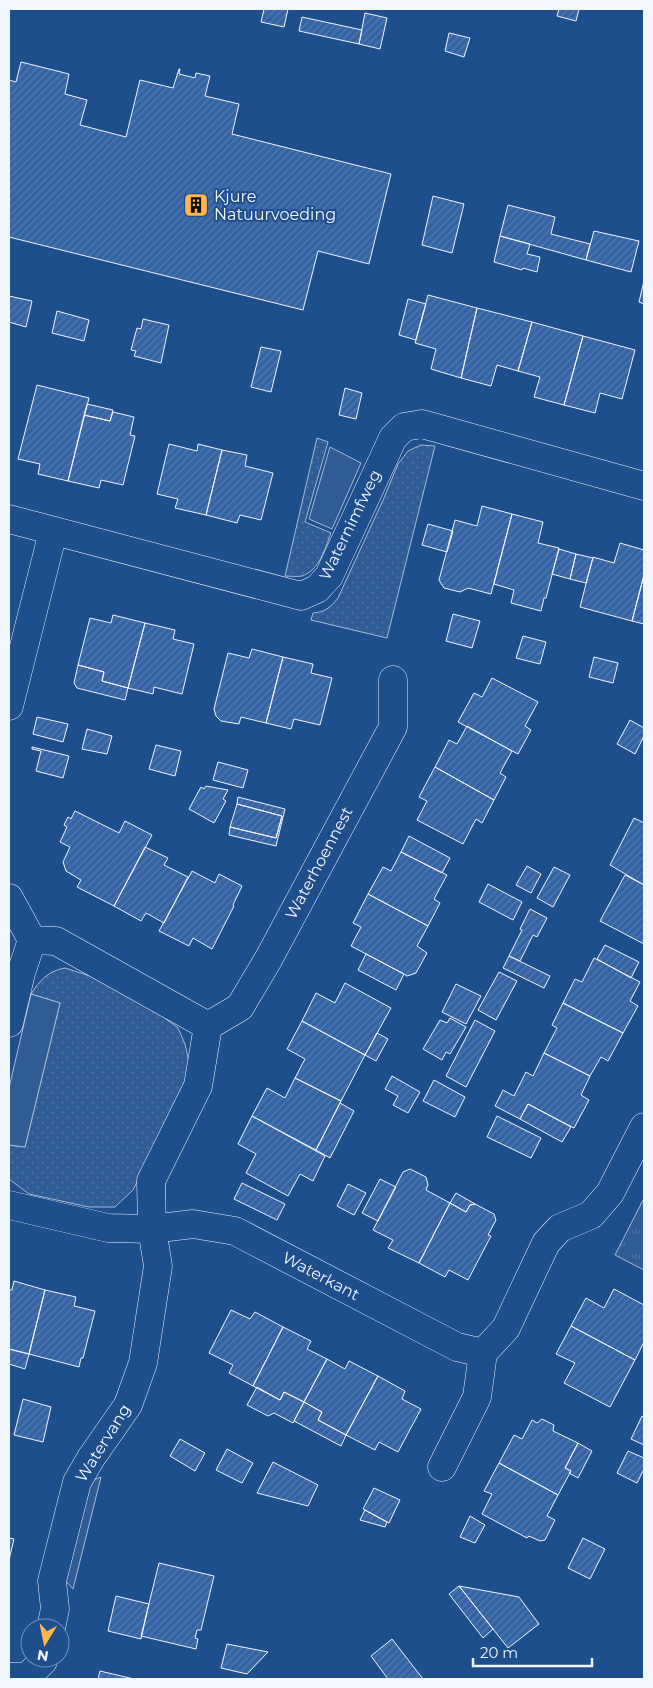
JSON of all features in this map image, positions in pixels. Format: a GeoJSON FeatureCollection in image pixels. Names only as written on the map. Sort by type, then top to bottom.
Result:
{"type":"FeatureCollection","features":[{"type":"Feature","properties":{"kind":"street","name":"Waternimfweg"},"geometry":{"type":"LineString","coordinates":[[9,519],[301,596],[317,589],[329,576],[393,438],[404,427],[422,424],[644,486]]}},
{"type":"Feature","properties":{"kind":"street"},"geometry":{"type":"LineString","coordinates":[[9,706],[53,532]]}},
{"type":"Feature","properties":{"kind":"street","name":"Waterhoennest"},"geometry":{"type":"LineString","coordinates":[[208,1026],[240,1007],[269,958],[393,727],[393,680]]}},
{"type":"Feature","properties":{"kind":"street"},"geometry":{"type":"LineString","coordinates":[[9,898],[32,940],[21,973],[9,1023]]}},
{"type":"Feature","properties":{"kind":"street"},"geometry":{"type":"LineString","coordinates":[[9,1205],[108,1228],[152,1229],[151,1181],[198,1086],[208,1026],[56,941],[32,940]]}},
{"type":"Feature","properties":{"kind":"street"},"geometry":{"type":"LineString","coordinates":[[442,1467],[477,1397],[483,1353],[506,1328],[546,1243],[560,1228],[591,1215],[610,1193],[644,1127]]}},
{"type":"Feature","properties":{"kind":"street","name":"Waterkant"},"geometry":{"type":"LineString","coordinates":[[152,1229],[193,1224],[235,1230],[457,1348],[483,1353]]}},
{"type":"Feature","properties":{"kind":"street","name":"Watervang"},"geometry":{"type":"LineString","coordinates":[[53,1618],[55,1610],[52,1581],[77,1482],[91,1458],[128,1406],[143,1363],[158,1266],[152,1229]]}},
{"type":"Feature","properties":{"kind":"street"},"geometry":{"type":"LineString","coordinates":[[9,1677],[28,1676],[36,1668]]}},
{"type":"Feature","properties":{"kind":"green space"},"geometry":{"type":"Polygon","coordinates":[[[317,438],[328,442],[305,522],[331,533],[318,564],[313,569],[302,576],[285,576],[317,438]]]}},
{"type":"Feature","properties":{"kind":"green space"},"geometry":{"type":"Polygon","coordinates":[[[421,445],[435,446],[387,638],[311,620],[313,613],[327,609],[338,598],[398,464],[408,451],[421,445]]]}},
{"type":"Feature","properties":{"kind":"green space"},"geometry":{"type":"Polygon","coordinates":[[[65,968],[90,976],[153,1009],[178,1028],[185,1044],[189,1062],[186,1084],[133,1190],[115,1207],[89,1207],[29,1194],[9,1179],[9,1145],[25,1147],[60,1003],[31,994],[45,977],[54,971],[65,968]]]}},
{"type":"Feature","properties":{"kind":"green space"},"geometry":{"type":"Polygon","coordinates":[[[644,1198],[644,1270],[615,1255],[644,1198]]]}},
{"type":"Feature","properties":{"kind":"shaded area"},"geometry":{"type":"Polygon","coordinates":[[[330,447],[361,463],[332,529],[309,519],[330,447]]]}},
{"type":"Feature","properties":{"kind":"shaded area"},"geometry":{"type":"Polygon","coordinates":[[[31,994],[60,1003],[25,1147],[9,1145],[9,1088],[31,994]]]}},
{"type":"Feature","properties":{"kind":"shaded area"},"geometry":{"type":"Polygon","coordinates":[[[101,1477],[73,1589],[64,1579],[88,1482],[101,1477]]]}},
{"type":"Feature","properties":{"kind":"building"},"geometry":{"type":"Polygon","coordinates":[[[264,9],[288,9],[284,27],[261,22],[264,9]]]}},
{"type":"Feature","properties":{"kind":"building"},"geometry":{"type":"Polygon","coordinates":[[[559,9],[579,9],[576,21],[557,16],[559,9]]]}},
{"type":"Feature","properties":{"kind":"building"},"geometry":{"type":"Polygon","coordinates":[[[365,13],[387,18],[380,49],[359,44],[365,13]]]}},
{"type":"Feature","properties":{"kind":"building"},"geometry":{"type":"Polygon","coordinates":[[[302,17],[362,30],[359,44],[299,31],[302,17]]]}},
{"type":"Feature","properties":{"kind":"building"},"geometry":{"type":"Polygon","coordinates":[[[449,33],[470,38],[464,57],[445,51],[449,33]]]}},
{"type":"Feature","properties":{"kind":"building","name":"Kjure Natuurvoeding"},"geometry":{"type":"Polygon","coordinates":[[[21,62],[69,74],[65,94],[87,100],[80,125],[126,137],[140,80],[173,88],[180,69],[179,74],[195,78],[196,73],[210,76],[205,96],[239,104],[232,134],[391,174],[369,264],[318,251],[303,310],[9,237],[9,80],[16,82],[21,62]]]}},
{"type":"Feature","properties":{"kind":"building"},"geometry":{"type":"Polygon","coordinates":[[[433,196],[464,204],[452,253],[422,245],[433,196]]]}},
{"type":"Feature","properties":{"kind":"building"},"geometry":{"type":"Polygon","coordinates":[[[508,205],[555,217],[551,234],[590,244],[586,260],[500,236],[508,205]]]}},
{"type":"Feature","properties":{"kind":"building"},"geometry":{"type":"Polygon","coordinates":[[[594,231],[639,241],[631,272],[586,260],[594,231]]]}},
{"type":"Feature","properties":{"kind":"building"},"geometry":{"type":"Polygon","coordinates":[[[500,236],[530,244],[527,254],[540,257],[537,272],[494,262],[500,236]]]}},
{"type":"Feature","properties":{"kind":"building"},"geometry":{"type":"Polygon","coordinates":[[[644,281],[644,304],[639,302],[644,281]]]}},
{"type":"Feature","properties":{"kind":"building"},"geometry":{"type":"Polygon","coordinates":[[[428,295],[477,308],[461,378],[431,369],[436,349],[415,343],[428,295]]]}},
{"type":"Feature","properties":{"kind":"building"},"geometry":{"type":"Polygon","coordinates":[[[9,296],[32,301],[26,327],[9,322],[9,296]]]}},
{"type":"Feature","properties":{"kind":"building"},"geometry":{"type":"Polygon","coordinates":[[[408,299],[426,304],[416,340],[399,335],[408,299]]]}},
{"type":"Feature","properties":{"kind":"building"},"geometry":{"type":"Polygon","coordinates":[[[477,308],[532,322],[518,371],[497,365],[491,386],[461,378],[477,308]]]}},
{"type":"Feature","properties":{"kind":"building"},"geometry":{"type":"Polygon","coordinates":[[[57,311],[89,320],[84,341],[52,333],[57,311]]]}},
{"type":"Feature","properties":{"kind":"building"},"geometry":{"type":"Polygon","coordinates":[[[143,319],[169,325],[161,363],[134,356],[136,351],[131,350],[137,328],[141,329],[143,319]]]}},
{"type":"Feature","properties":{"kind":"building"},"geometry":{"type":"Polygon","coordinates":[[[532,322],[583,336],[564,405],[534,397],[540,377],[518,371],[532,322]]]}},
{"type":"Feature","properties":{"kind":"building"},"geometry":{"type":"Polygon","coordinates":[[[583,336],[635,350],[622,399],[600,393],[595,413],[564,405],[583,336]]]}},
{"type":"Feature","properties":{"kind":"building"},"geometry":{"type":"Polygon","coordinates":[[[261,347],[281,351],[271,392],[251,387],[261,347]]]}},
{"type":"Feature","properties":{"kind":"building"},"geometry":{"type":"Polygon","coordinates":[[[37,385],[89,398],[68,481],[38,474],[40,464],[18,459],[37,385]]]}},
{"type":"Feature","properties":{"kind":"building"},"geometry":{"type":"Polygon","coordinates":[[[345,388],[362,393],[356,419],[339,415],[345,388]]]}},
{"type":"Feature","properties":{"kind":"building"},"geometry":{"type":"Polygon","coordinates":[[[87,404],[113,410],[110,421],[84,415],[87,404]]]}},
{"type":"Feature","properties":{"kind":"building"},"geometry":{"type":"Polygon","coordinates":[[[113,412],[134,417],[130,435],[135,436],[123,485],[101,480],[99,488],[68,481],[84,415],[110,421],[113,412]]]}},
{"type":"Feature","properties":{"kind":"building"},"geometry":{"type":"Polygon","coordinates":[[[169,444],[197,451],[198,444],[222,450],[206,515],[175,508],[178,499],[157,494],[169,444]]]}},
{"type":"Feature","properties":{"kind":"building"},"geometry":{"type":"Polygon","coordinates":[[[222,450],[247,455],[245,466],[273,473],[261,520],[240,515],[237,523],[206,515],[222,450]]]}},
{"type":"Feature","properties":{"kind":"building"},"geometry":{"type":"Polygon","coordinates":[[[482,506],[512,514],[491,594],[468,588],[460,592],[444,588],[439,580],[455,520],[477,526],[482,506]]]}},
{"type":"Feature","properties":{"kind":"building"},"geometry":{"type":"Polygon","coordinates":[[[512,514],[543,522],[538,543],[559,548],[541,611],[511,603],[514,590],[494,584],[512,514]]]}},
{"type":"Feature","properties":{"kind":"building"},"geometry":{"type":"Polygon","coordinates":[[[428,524],[453,531],[447,552],[422,545],[428,524]]]}},
{"type":"Feature","properties":{"kind":"building"},"geometry":{"type":"Polygon","coordinates":[[[620,543],[644,550],[644,575],[632,621],[580,607],[593,557],[614,563],[620,543]]]}},
{"type":"Feature","properties":{"kind":"building"},"geometry":{"type":"Polygon","coordinates":[[[559,549],[576,554],[570,579],[552,574],[559,549]]]}},
{"type":"Feature","properties":{"kind":"building"},"geometry":{"type":"Polygon","coordinates":[[[576,554],[593,558],[586,583],[570,579],[576,554]]]}},
{"type":"Feature","properties":{"kind":"building"},"geometry":{"type":"Polygon","coordinates":[[[644,575],[644,624],[632,621],[644,575]]]}},
{"type":"Feature","properties":{"kind":"building"},"geometry":{"type":"Polygon","coordinates":[[[453,614],[480,621],[472,648],[446,641],[453,614]]]}},
{"type":"Feature","properties":{"kind":"building"},"geometry":{"type":"Polygon","coordinates":[[[113,615],[145,623],[128,688],[102,681],[104,672],[78,665],[90,618],[111,623],[113,615]]]}},
{"type":"Feature","properties":{"kind":"building"},"geometry":{"type":"Polygon","coordinates":[[[145,623],[175,630],[173,639],[194,644],[182,694],[154,687],[153,694],[128,688],[145,623]]]}},
{"type":"Feature","properties":{"kind":"building"},"geometry":{"type":"Polygon","coordinates":[[[523,636],[546,642],[540,664],[516,658],[523,636]]]}},
{"type":"Feature","properties":{"kind":"building"},"geometry":{"type":"Polygon","coordinates":[[[252,649],[283,657],[266,723],[241,717],[239,724],[221,721],[216,716],[214,709],[228,653],[249,658],[252,649]]]}},
{"type":"Feature","properties":{"kind":"building"},"geometry":{"type":"Polygon","coordinates":[[[283,657],[313,664],[311,673],[332,678],[320,725],[294,719],[291,729],[266,723],[283,657]]]}},
{"type":"Feature","properties":{"kind":"building"},"geometry":{"type":"Polygon","coordinates":[[[594,657],[618,663],[613,683],[589,677],[594,657]]]}},
{"type":"Feature","properties":{"kind":"building"},"geometry":{"type":"Polygon","coordinates":[[[78,665],[104,672],[102,681],[128,688],[125,700],[77,688],[74,683],[78,665]]]}},
{"type":"Feature","properties":{"kind":"building"},"geometry":{"type":"Polygon","coordinates":[[[492,678],[538,702],[525,726],[531,730],[518,754],[458,722],[474,693],[482,697],[492,678]]]}},
{"type":"Feature","properties":{"kind":"building"},"geometry":{"type":"Polygon","coordinates":[[[37,717],[68,724],[63,742],[33,734],[37,717]]]}},
{"type":"Feature","properties":{"kind":"building"},"geometry":{"type":"Polygon","coordinates":[[[630,720],[644,728],[644,736],[635,754],[617,744],[630,720]]]}},
{"type":"Feature","properties":{"kind":"building"},"geometry":{"type":"Polygon","coordinates":[[[467,726],[512,751],[500,773],[506,777],[494,800],[435,767],[449,740],[457,744],[467,726]]]}},
{"type":"Feature","properties":{"kind":"building"},"geometry":{"type":"Polygon","coordinates":[[[87,729],[112,736],[107,754],[82,749],[87,729]]]}},
{"type":"Feature","properties":{"kind":"building"},"geometry":{"type":"Polygon","coordinates":[[[156,745],[181,751],[175,776],[149,769],[156,745]]]}},
{"type":"Feature","properties":{"kind":"building"},"geometry":{"type":"Polygon","coordinates":[[[32,747],[69,756],[63,778],[36,771],[41,751],[32,749],[32,747]]]}},
{"type":"Feature","properties":{"kind":"building"},"geometry":{"type":"Polygon","coordinates":[[[218,762],[248,770],[243,788],[213,780],[218,762]]]}},
{"type":"Feature","properties":{"kind":"building"},"geometry":{"type":"Polygon","coordinates":[[[435,767],[494,800],[482,823],[476,819],[463,844],[417,820],[427,801],[419,797],[435,767]]]}},
{"type":"Feature","properties":{"kind":"building"},"geometry":{"type":"Polygon","coordinates":[[[206,786],[228,790],[223,799],[226,801],[214,823],[189,809],[201,787],[204,789],[206,786]]]}},
{"type":"Feature","properties":{"kind":"building"},"geometry":{"type":"Polygon","coordinates":[[[238,797],[285,809],[276,846],[229,835],[230,827],[276,838],[282,816],[237,804],[238,797]]]}},
{"type":"Feature","properties":{"kind":"building"},"geometry":{"type":"Polygon","coordinates":[[[237,804],[282,816],[276,838],[230,827],[237,804]]]}},
{"type":"Feature","properties":{"kind":"building"},"geometry":{"type":"Polygon","coordinates":[[[75,811],[119,833],[125,821],[152,835],[114,906],[77,887],[81,880],[66,871],[63,862],[70,847],[60,842],[67,827],[64,825],[68,817],[71,819],[75,811]]]}},
{"type":"Feature","properties":{"kind":"building"},"geometry":{"type":"Polygon","coordinates":[[[634,818],[644,823],[644,885],[610,865],[634,818]]]}},
{"type":"Feature","properties":{"kind":"building"},"geometry":{"type":"Polygon","coordinates":[[[409,836],[450,858],[442,873],[401,852],[409,836]]]}},
{"type":"Feature","properties":{"kind":"building"},"geometry":{"type":"Polygon","coordinates":[[[145,847],[168,858],[164,865],[188,877],[164,923],[146,913],[141,921],[114,906],[145,847]]]}},
{"type":"Feature","properties":{"kind":"building"},"geometry":{"type":"Polygon","coordinates":[[[401,852],[447,875],[434,899],[440,903],[428,926],[368,894],[383,867],[391,871],[401,852]]]}},
{"type":"Feature","properties":{"kind":"building"},"geometry":{"type":"Polygon","coordinates":[[[527,866],[541,874],[531,893],[516,885],[527,866]]]}},
{"type":"Feature","properties":{"kind":"building"},"geometry":{"type":"Polygon","coordinates":[[[554,867],[570,875],[553,907],[537,898],[554,867]]]}},
{"type":"Feature","properties":{"kind":"building"},"geometry":{"type":"Polygon","coordinates":[[[192,871],[215,883],[219,874],[242,886],[212,949],[193,938],[189,946],[159,931],[192,871]]]}},
{"type":"Feature","properties":{"kind":"building"},"geometry":{"type":"Polygon","coordinates":[[[625,875],[644,885],[644,944],[600,921],[625,875]]]}},
{"type":"Feature","properties":{"kind":"building"},"geometry":{"type":"Polygon","coordinates":[[[488,884],[522,902],[513,920],[479,902],[488,884]]]}},
{"type":"Feature","properties":{"kind":"building"},"geometry":{"type":"Polygon","coordinates":[[[368,894],[428,926],[417,946],[427,953],[416,973],[407,976],[351,946],[361,927],[353,923],[368,894]]]}},
{"type":"Feature","properties":{"kind":"building"},"geometry":{"type":"Polygon","coordinates":[[[530,909],[547,918],[537,937],[533,935],[520,961],[509,956],[530,909]]]}},
{"type":"Feature","properties":{"kind":"building"},"geometry":{"type":"Polygon","coordinates":[[[605,945],[639,962],[631,978],[597,959],[605,945]]]}},
{"type":"Feature","properties":{"kind":"building"},"geometry":{"type":"Polygon","coordinates":[[[366,954],[404,974],[396,990],[358,970],[366,954]]]}},
{"type":"Feature","properties":{"kind":"building"},"geometry":{"type":"Polygon","coordinates":[[[509,956],[550,976],[544,988],[503,968],[509,956]]]}},
{"type":"Feature","properties":{"kind":"building"},"geometry":{"type":"Polygon","coordinates":[[[594,958],[640,982],[630,1001],[638,1006],[623,1033],[563,1003],[575,979],[582,982],[594,958]]]}},
{"type":"Feature","properties":{"kind":"building"},"geometry":{"type":"Polygon","coordinates":[[[499,972],[517,981],[496,1020],[478,1010],[499,972]]]}},
{"type":"Feature","properties":{"kind":"building"},"geometry":{"type":"Polygon","coordinates":[[[345,983],[391,1008],[365,1055],[302,1021],[316,993],[335,1003],[345,983]]]}},
{"type":"Feature","properties":{"kind":"building"},"geometry":{"type":"Polygon","coordinates":[[[456,984],[481,996],[466,1024],[442,1012],[456,984]]]}},
{"type":"Feature","properties":{"kind":"building"},"geometry":{"type":"Polygon","coordinates":[[[563,1003],[623,1033],[608,1061],[601,1057],[590,1076],[544,1053],[557,1028],[552,1025],[563,1003]]]}},
{"type":"Feature","properties":{"kind":"building"},"geometry":{"type":"Polygon","coordinates":[[[450,1018],[466,1027],[450,1054],[446,1052],[442,1060],[423,1049],[440,1020],[447,1023],[450,1018]]]}},
{"type":"Feature","properties":{"kind":"building"},"geometry":{"type":"Polygon","coordinates":[[[475,1020],[495,1031],[466,1087],[446,1076],[475,1020]]]}},
{"type":"Feature","properties":{"kind":"building"},"geometry":{"type":"Polygon","coordinates":[[[302,1021],[365,1055],[341,1101],[295,1078],[305,1059],[287,1049],[302,1021]]]}},
{"type":"Feature","properties":{"kind":"building"},"geometry":{"type":"Polygon","coordinates":[[[377,1033],[388,1039],[376,1061],[365,1055],[377,1033]]]}},
{"type":"Feature","properties":{"kind":"building"},"geometry":{"type":"Polygon","coordinates":[[[544,1053],[590,1076],[581,1095],[589,1100],[574,1128],[528,1104],[520,1119],[495,1106],[503,1090],[514,1096],[526,1072],[533,1076],[544,1053]]]}},
{"type":"Feature","properties":{"kind":"building"},"geometry":{"type":"Polygon","coordinates":[[[392,1076],[420,1092],[408,1113],[393,1105],[398,1096],[385,1089],[392,1076]]]}},
{"type":"Feature","properties":{"kind":"building"},"geometry":{"type":"Polygon","coordinates":[[[295,1078],[341,1101],[316,1150],[252,1116],[267,1088],[285,1098],[295,1078]]]}},
{"type":"Feature","properties":{"kind":"building"},"geometry":{"type":"Polygon","coordinates":[[[434,1080],[465,1097],[455,1117],[423,1101],[434,1080]]]}},
{"type":"Feature","properties":{"kind":"building"},"geometry":{"type":"Polygon","coordinates":[[[340,1103],[354,1111],[330,1158],[316,1150],[340,1103]]]}},
{"type":"Feature","properties":{"kind":"building"},"geometry":{"type":"Polygon","coordinates":[[[528,1104],[571,1127],[562,1142],[520,1119],[528,1104]]]}},
{"type":"Feature","properties":{"kind":"building"},"geometry":{"type":"Polygon","coordinates":[[[252,1116],[325,1156],[313,1181],[300,1174],[288,1196],[246,1173],[256,1154],[238,1144],[252,1116]]]}},
{"type":"Feature","properties":{"kind":"building"},"geometry":{"type":"Polygon","coordinates":[[[497,1116],[541,1138],[531,1158],[487,1137],[497,1116]]]}},
{"type":"Feature","properties":{"kind":"building"},"geometry":{"type":"Polygon","coordinates":[[[410,1169],[426,1177],[428,1185],[426,1190],[450,1203],[419,1263],[388,1248],[393,1240],[373,1230],[403,1172],[410,1169]]]}},
{"type":"Feature","properties":{"kind":"building"},"geometry":{"type":"Polygon","coordinates":[[[380,1179],[396,1187],[378,1221],[362,1213],[380,1179]]]}},
{"type":"Feature","properties":{"kind":"building"},"geometry":{"type":"Polygon","coordinates":[[[242,1183],[285,1204],[277,1220],[234,1199],[242,1183]]]}},
{"type":"Feature","properties":{"kind":"building"},"geometry":{"type":"Polygon","coordinates":[[[348,1184],[366,1193],[354,1215],[337,1206],[348,1184]]]}},
{"type":"Feature","properties":{"kind":"building"},"geometry":{"type":"Polygon","coordinates":[[[456,1193],[475,1204],[470,1205],[466,1212],[450,1203],[456,1193]]]}},
{"type":"Feature","properties":{"kind":"building"},"geometry":{"type":"Polygon","coordinates":[[[450,1203],[466,1212],[470,1205],[475,1204],[494,1214],[496,1220],[488,1235],[491,1236],[468,1280],[449,1270],[445,1277],[419,1263],[450,1203]]]}},
{"type":"Feature","properties":{"kind":"building"},"geometry":{"type":"Polygon","coordinates":[[[14,1281],[45,1290],[29,1354],[9,1349],[9,1290],[12,1290],[14,1281]]]}},
{"type":"Feature","properties":{"kind":"building"},"geometry":{"type":"Polygon","coordinates":[[[614,1289],[644,1305],[644,1342],[635,1360],[571,1326],[586,1298],[604,1308],[614,1289]]]}},
{"type":"Feature","properties":{"kind":"building"},"geometry":{"type":"Polygon","coordinates":[[[45,1290],[76,1297],[74,1306],[95,1311],[79,1367],[29,1354],[45,1290]]]}},
{"type":"Feature","properties":{"kind":"building"},"geometry":{"type":"Polygon","coordinates":[[[231,1310],[250,1319],[255,1312],[283,1327],[253,1386],[229,1373],[233,1365],[209,1353],[231,1310]]]}},
{"type":"Feature","properties":{"kind":"building"},"geometry":{"type":"Polygon","coordinates":[[[571,1326],[635,1360],[610,1407],[564,1383],[575,1363],[556,1354],[571,1326]]]}},
{"type":"Feature","properties":{"kind":"building"},"geometry":{"type":"Polygon","coordinates":[[[283,1327],[311,1341],[307,1349],[327,1359],[304,1402],[284,1392],[280,1400],[253,1386],[283,1327]]]}},
{"type":"Feature","properties":{"kind":"building"},"geometry":{"type":"Polygon","coordinates":[[[9,1349],[29,1354],[25,1369],[9,1364],[9,1349]]]}},
{"type":"Feature","properties":{"kind":"building"},"geometry":{"type":"Polygon","coordinates":[[[327,1359],[345,1369],[349,1361],[378,1376],[346,1435],[318,1420],[322,1412],[304,1402],[327,1359]]]}},
{"type":"Feature","properties":{"kind":"building"},"geometry":{"type":"Polygon","coordinates":[[[378,1376],[405,1391],[402,1399],[421,1409],[398,1452],[379,1442],[375,1450],[346,1435],[378,1376]]]}},
{"type":"Feature","properties":{"kind":"building"},"geometry":{"type":"Polygon","coordinates":[[[257,1387],[280,1400],[284,1392],[304,1402],[293,1423],[274,1413],[268,1416],[247,1405],[257,1387]]]}},
{"type":"Feature","properties":{"kind":"building"},"geometry":{"type":"Polygon","coordinates":[[[23,1399],[51,1407],[43,1442],[14,1435],[23,1399]]]}},
{"type":"Feature","properties":{"kind":"building"},"geometry":{"type":"Polygon","coordinates":[[[304,1402],[322,1412],[318,1420],[346,1435],[341,1446],[294,1421],[304,1402]]]}},
{"type":"Feature","properties":{"kind":"building"},"geometry":{"type":"Polygon","coordinates":[[[642,1416],[644,1417],[644,1445],[631,1439],[642,1416]]]}},
{"type":"Feature","properties":{"kind":"building"},"geometry":{"type":"Polygon","coordinates":[[[542,1419],[554,1425],[553,1431],[578,1443],[565,1468],[571,1471],[558,1495],[499,1463],[514,1435],[522,1439],[532,1420],[537,1423],[542,1419]]]}},
{"type":"Feature","properties":{"kind":"building"},"geometry":{"type":"Polygon","coordinates":[[[180,1439],[205,1453],[195,1471],[170,1456],[180,1439]]]}},
{"type":"Feature","properties":{"kind":"building"},"geometry":{"type":"Polygon","coordinates":[[[578,1443],[592,1451],[578,1478],[569,1473],[571,1471],[565,1468],[578,1443]]]}},
{"type":"Feature","properties":{"kind":"building"},"geometry":{"type":"Polygon","coordinates":[[[227,1449],[253,1463],[242,1483],[216,1470],[227,1449]]]}},
{"type":"Feature","properties":{"kind":"building"},"geometry":{"type":"Polygon","coordinates":[[[628,1451],[644,1458],[644,1469],[637,1483],[617,1473],[628,1451]]]}},
{"type":"Feature","properties":{"kind":"building"},"geometry":{"type":"Polygon","coordinates":[[[273,1462],[318,1485],[308,1506],[257,1493],[273,1462]]]}},
{"type":"Feature","properties":{"kind":"building"},"geometry":{"type":"Polygon","coordinates":[[[499,1463],[558,1495],[547,1516],[555,1520],[545,1540],[540,1541],[529,1536],[527,1538],[482,1514],[492,1494],[484,1491],[499,1463]]]}},
{"type":"Feature","properties":{"kind":"building"},"geometry":{"type":"Polygon","coordinates":[[[374,1488],[400,1500],[389,1523],[363,1509],[374,1488]]]}},
{"type":"Feature","properties":{"kind":"building"},"geometry":{"type":"Polygon","coordinates":[[[365,1510],[387,1522],[385,1527],[360,1520],[365,1510]]]}},
{"type":"Feature","properties":{"kind":"building"},"geometry":{"type":"Polygon","coordinates":[[[470,1516],[485,1525],[475,1543],[460,1537],[470,1516]]]}},
{"type":"Feature","properties":{"kind":"building"},"geometry":{"type":"Polygon","coordinates":[[[9,1538],[14,1539],[9,1560],[9,1538]]]}},
{"type":"Feature","properties":{"kind":"building"},"geometry":{"type":"Polygon","coordinates":[[[583,1538],[605,1549],[590,1579],[568,1568],[583,1538]]]}},
{"type":"Feature","properties":{"kind":"building"},"geometry":{"type":"Polygon","coordinates":[[[159,1563],[214,1576],[201,1630],[197,1630],[195,1638],[198,1639],[196,1649],[141,1636],[159,1563]]]}},
{"type":"Feature","properties":{"kind":"building"},"geometry":{"type":"Polygon","coordinates":[[[459,1586],[519,1597],[539,1624],[508,1648],[459,1586]]]}},
{"type":"Feature","properties":{"kind":"building"},"geometry":{"type":"Polygon","coordinates":[[[459,1586],[493,1629],[483,1638],[449,1594],[459,1586]]]}},
{"type":"Feature","properties":{"kind":"building"},"geometry":{"type":"Polygon","coordinates":[[[116,1596],[149,1604],[141,1639],[108,1631],[116,1596]]]}},
{"type":"Feature","properties":{"kind":"building"},"geometry":{"type":"Polygon","coordinates":[[[392,1639],[423,1679],[388,1679],[371,1656],[392,1639]]]}},
{"type":"Feature","properties":{"kind":"building"},"geometry":{"type":"Polygon","coordinates":[[[227,1644],[268,1652],[247,1674],[221,1668],[227,1644]]]}},
{"type":"Feature","properties":{"kind":"building"},"geometry":{"type":"Polygon","coordinates":[[[100,1671],[134,1679],[98,1679],[100,1671]]]}},
{"type":"Feature","properties":{"kind":"place","name":"Kjure Natuurvoeding"},"geometry":{"type":"Point","coordinates":[196,205]}}]}
